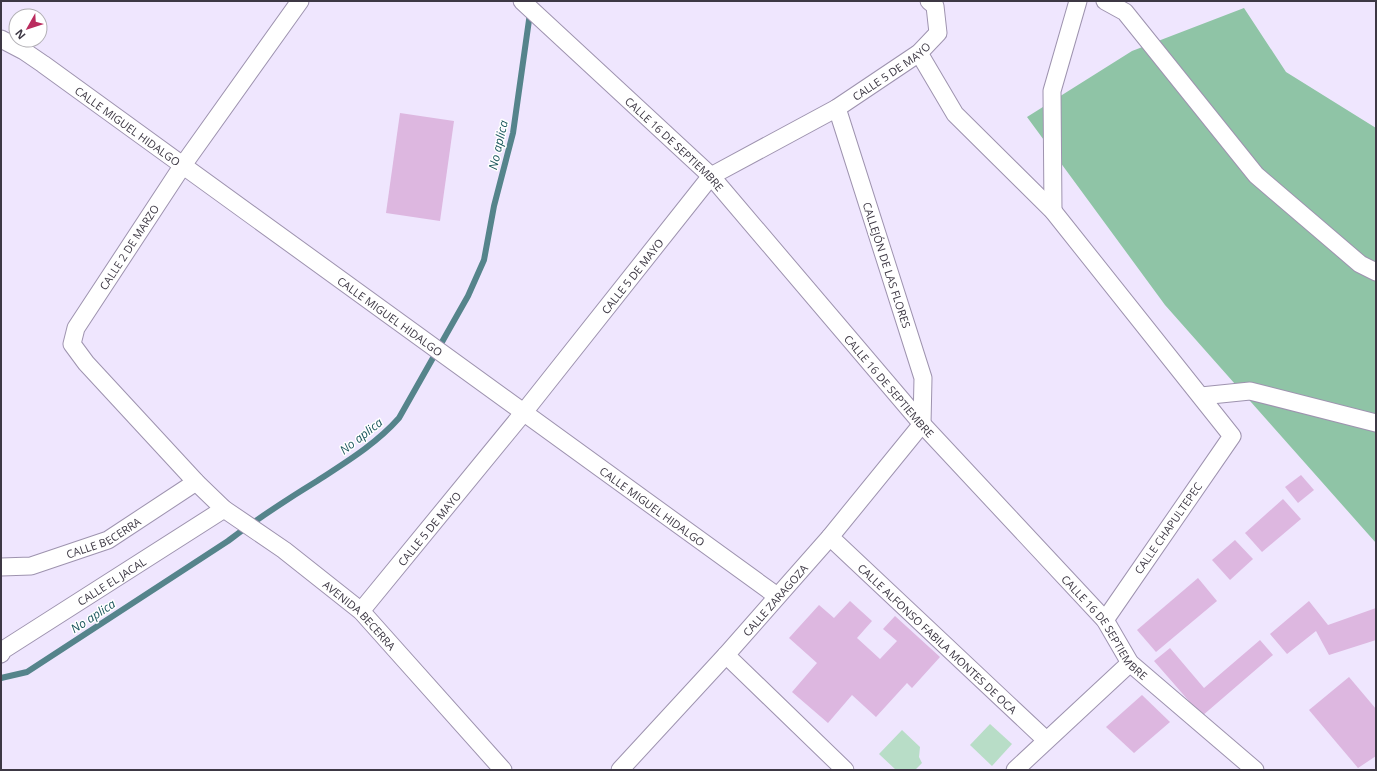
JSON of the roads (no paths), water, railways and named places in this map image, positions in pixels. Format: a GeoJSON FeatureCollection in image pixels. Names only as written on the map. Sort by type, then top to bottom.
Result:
{"type":"FeatureCollection","features":[{"type":"Feature","properties":{"kind":"street","name":"CALLE 2 DE MARZO"},"geometry":{"type":"LineString","coordinates":[[196,482],[86,363],[72,344],[76,328],[183,165],[300,1]]}},
{"type":"Feature","properties":{"kind":"street","name":"CALLE 16 DE SEPTIEMBRE"},"geometry":{"type":"LineString","coordinates":[[522,1],[711,176],[922,424],[1105,620],[1130,663],[1255,770]]}},
{"type":"Feature","properties":{"kind":"street","name":"CALLE 5 DE MAYO"},"geometry":{"type":"LineString","coordinates":[[361,611],[524,412],[711,176],[837,108],[920,53],[938,33],[935,6],[928,1]]}},
{"type":"Feature","properties":{"kind":"street"},"geometry":{"type":"LineString","coordinates":[[1053,212],[1052,91],[1078,1]]}},
{"type":"Feature","properties":{"kind":"street"},"geometry":{"type":"LineString","coordinates":[[1105,1],[1125,12],[1256,175],[1360,264],[1376,272]]}},
{"type":"Feature","properties":{"kind":"street","name":"CALLE MIGUEL HIDALGO"},"geometry":{"type":"LineString","coordinates":[[1,39],[24,51],[183,165],[777,596]]}},
{"type":"Feature","properties":{"kind":"street"},"geometry":{"type":"LineString","coordinates":[[920,53],[955,114],[1053,212],[1201,396],[1250,391],[1376,423]]}},
{"type":"Feature","properties":{"kind":"street","name":"CALLEJÓN DE LAS FLORES"},"geometry":{"type":"LineString","coordinates":[[837,108],[923,378],[922,424]]}},
{"type":"Feature","properties":{"kind":"street","name":"CALLE CHAPULTEPEC"},"geometry":{"type":"LineString","coordinates":[[1105,620],[1232,436],[1201,396]]}},
{"type":"Feature","properties":{"kind":"street","name":"CALLE ZARAGOZA"},"geometry":{"type":"LineString","coordinates":[[620,770],[726,655],[830,537],[922,424]]}},
{"type":"Feature","properties":{"kind":"street","name":"AVENIDA BECERRA"},"geometry":{"type":"LineString","coordinates":[[196,482],[224,509],[284,550],[361,611],[503,770]]}},
{"type":"Feature","properties":{"kind":"street","name":"CALLE BECERRA"},"geometry":{"type":"LineString","coordinates":[[1,567],[31,566],[108,540],[196,482]]}},
{"type":"Feature","properties":{"kind":"street","name":"CALLE EL JACAL"},"geometry":{"type":"LineString","coordinates":[[1,654],[3,650],[224,509]]}},
{"type":"Feature","properties":{"kind":"street","name":"CALLE ALFONSO FABILA MONTES DE OCA"},"geometry":{"type":"LineString","coordinates":[[830,537],[1046,740]]}},
{"type":"Feature","properties":{"kind":"street"},"geometry":{"type":"LineString","coordinates":[[726,655],[845,770]]}},
{"type":"Feature","properties":{"kind":"street"},"geometry":{"type":"LineString","coordinates":[[1015,770],[1130,663]]}},
{"type":"Feature","properties":{"kind":"waterway","name":"No aplica"},"geometry":{"type":"LineString","coordinates":[[1,678],[27,672],[228,541],[360,452],[381,436],[399,418],[468,296],[484,260],[494,206],[513,133],[530,13]]}}]}
